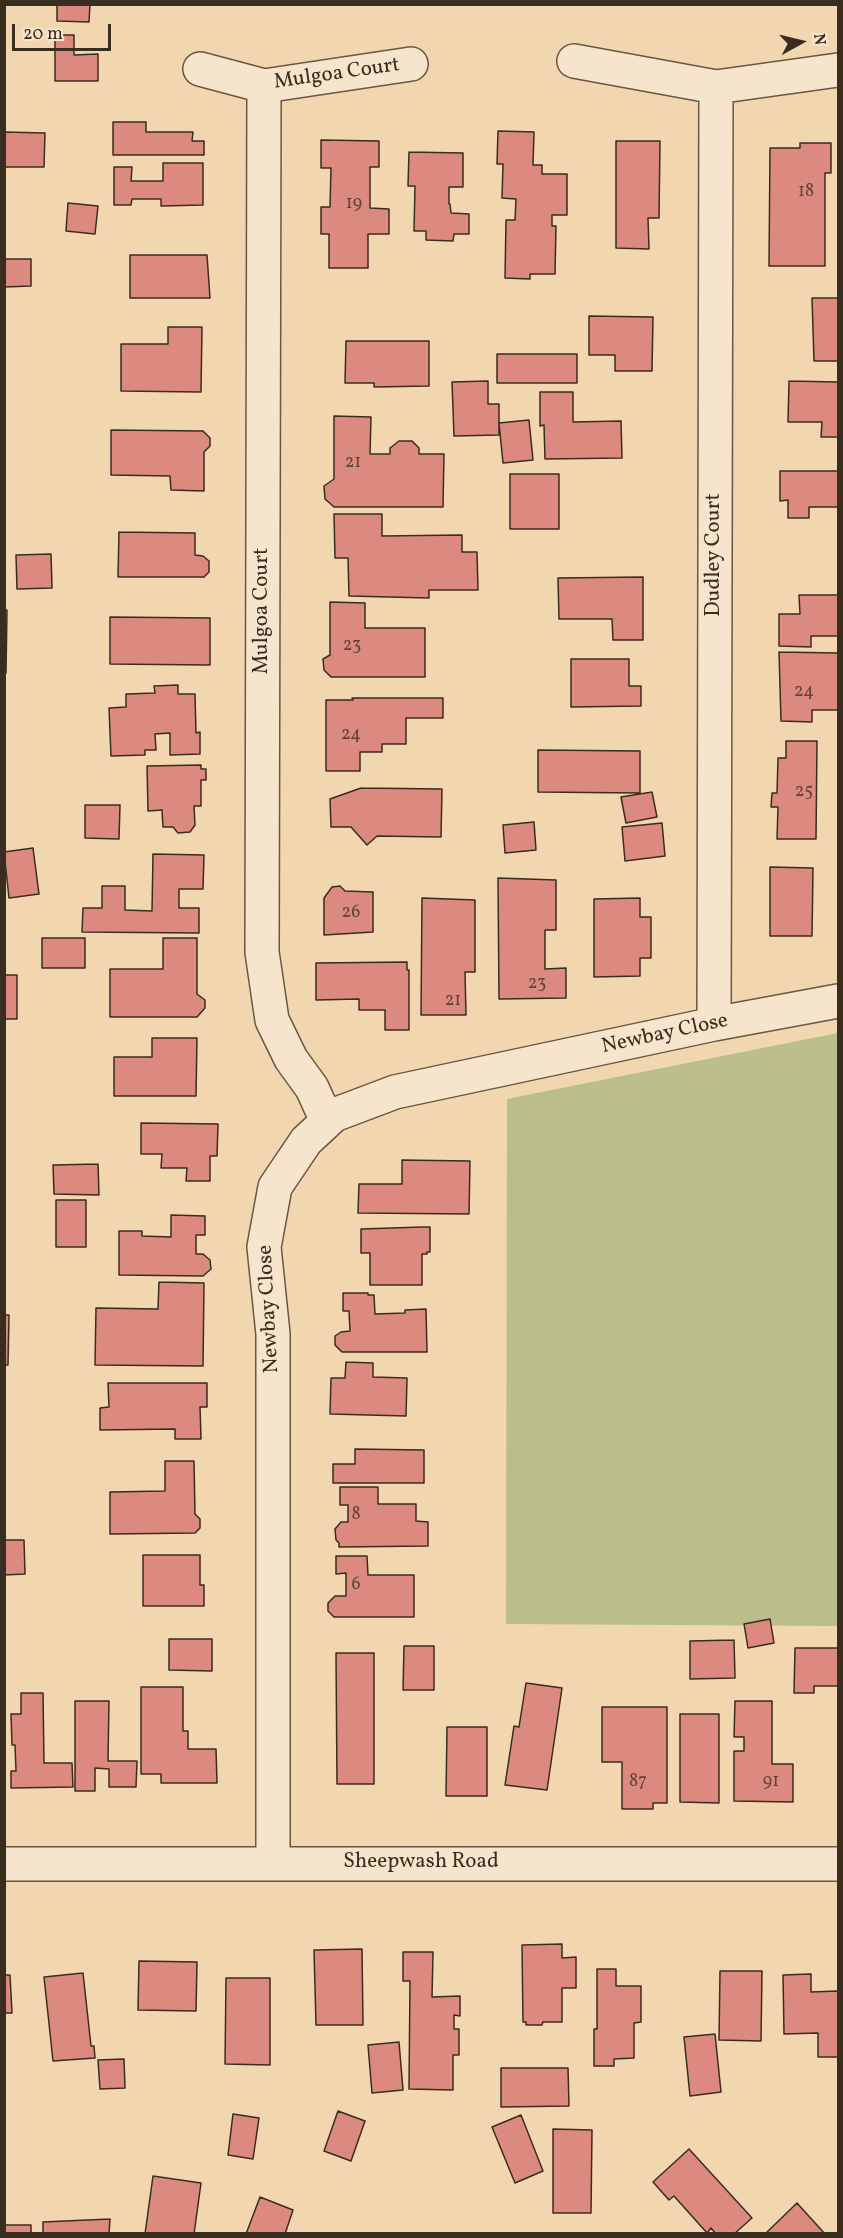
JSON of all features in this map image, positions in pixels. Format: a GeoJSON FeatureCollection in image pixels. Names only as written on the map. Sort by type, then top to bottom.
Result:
{"type":"FeatureCollection","features":[{"type":"Feature","properties":{"kind":"street"},"geometry":{"type":"LineString","coordinates":[[574,61],[716,87],[838,70]]}},
{"type":"Feature","properties":{"kind":"street","name":"Mulgoa Court"},"geometry":{"type":"LineString","coordinates":[[200,69],[264,86],[411,64]]}},
{"type":"Feature","properties":{"kind":"street","name":"Mulgoa Court"},"geometry":{"type":"LineString","coordinates":[[264,86],[262,951],[273,1020],[291,1059],[312,1088],[322,1110],[333,1115]]}},
{"type":"Feature","properties":{"kind":"street","name":"Dudley Court"},"geometry":{"type":"LineString","coordinates":[[714,1024],[716,87]]}},
{"type":"Feature","properties":{"kind":"street","name":"Newbay Close"},"geometry":{"type":"LineString","coordinates":[[273,1863],[273,1334],[264,1247],[276,1187],[306,1141],[333,1115],[395,1092],[714,1024],[838,1001]]}},
{"type":"Feature","properties":{"kind":"street","name":"Sheepwash Road"},"geometry":{"type":"LineString","coordinates":[[4,1864],[838,1864]]}},
{"type":"Feature","properties":{"kind":"green space"},"geometry":{"type":"Polygon","coordinates":[[[838,1033],[838,1626],[506,1624],[507,1099],[838,1033]]]}},
{"type":"Feature","properties":{"kind":"building"},"geometry":{"type":"Polygon","coordinates":[[[57,4],[90,4],[89,22],[57,21],[57,4]]]}},
{"type":"Feature","properties":{"kind":"building"},"geometry":{"type":"Polygon","coordinates":[[[55,35],[74,35],[74,55],[98,54],[98,81],[55,81],[55,35]]]}},
{"type":"Feature","properties":{"kind":"building"},"geometry":{"type":"Polygon","coordinates":[[[113,122],[146,122],[146,132],[193,132],[192,141],[204,141],[204,155],[113,155],[113,122]]]}},
{"type":"Feature","properties":{"kind":"building"},"geometry":{"type":"Polygon","coordinates":[[[498,131],[534,132],[533,165],[542,165],[542,174],[567,174],[567,215],[552,215],[552,226],[556,226],[555,274],[530,274],[530,279],[505,278],[506,220],[515,220],[516,199],[502,198],[503,164],[497,164],[498,131]]]}},
{"type":"Feature","properties":{"kind":"building"},"geometry":{"type":"Polygon","coordinates":[[[4,132],[45,133],[44,167],[4,167],[4,132]]]}},
{"type":"Feature","properties":{"kind":"building"},"geometry":{"type":"Polygon","coordinates":[[[321,140],[379,141],[379,167],[370,167],[370,208],[389,209],[389,234],[368,234],[368,268],[329,268],[329,234],[321,234],[321,207],[330,207],[331,168],[321,168],[321,140]]]}},
{"type":"Feature","properties":{"kind":"building"},"geometry":{"type":"Polygon","coordinates":[[[616,141],[660,141],[659,218],[648,218],[649,249],[616,248],[616,141]]]}},
{"type":"Feature","properties":{"kind":"building"},"geometry":{"type":"Polygon","coordinates":[[[800,143],[831,143],[831,173],[825,173],[825,266],[769,266],[770,148],[800,148],[800,143]]]}},
{"type":"Feature","properties":{"kind":"building"},"geometry":{"type":"Polygon","coordinates":[[[409,152],[463,153],[463,187],[449,187],[449,204],[451,213],[469,214],[469,234],[454,234],[453,241],[426,240],[426,231],[414,231],[415,186],[408,186],[409,152]]]}},
{"type":"Feature","properties":{"kind":"building"},"geometry":{"type":"Polygon","coordinates":[[[163,163],[203,163],[203,205],[161,206],[161,199],[132,199],[131,205],[114,205],[114,167],[132,167],[131,181],[163,181],[163,163]]]}},
{"type":"Feature","properties":{"kind":"building"},"geometry":{"type":"Polygon","coordinates":[[[68,203],[98,206],[95,234],[66,231],[68,203]]]}},
{"type":"Feature","properties":{"kind":"building"},"geometry":{"type":"Polygon","coordinates":[[[130,255],[207,255],[210,298],[130,298],[130,255]]]}},
{"type":"Feature","properties":{"kind":"building"},"geometry":{"type":"Polygon","coordinates":[[[4,259],[31,259],[31,286],[4,287],[4,259]]]}},
{"type":"Feature","properties":{"kind":"building"},"geometry":{"type":"Polygon","coordinates":[[[812,298],[838,298],[838,361],[814,361],[812,298]]]}},
{"type":"Feature","properties":{"kind":"building"},"geometry":{"type":"Polygon","coordinates":[[[589,316],[653,317],[652,371],[615,371],[615,355],[589,355],[589,316]]]}},
{"type":"Feature","properties":{"kind":"building"},"geometry":{"type":"Polygon","coordinates":[[[168,327],[202,327],[201,392],[121,391],[121,344],[168,344],[168,327]]]}},
{"type":"Feature","properties":{"kind":"building"},"geometry":{"type":"Polygon","coordinates":[[[346,341],[429,341],[429,386],[374,387],[374,383],[345,383],[346,341]]]}},
{"type":"Feature","properties":{"kind":"building"},"geometry":{"type":"Polygon","coordinates":[[[497,354],[577,354],[577,383],[497,383],[497,354]]]}},
{"type":"Feature","properties":{"kind":"building"},"geometry":{"type":"Polygon","coordinates":[[[488,381],[488,404],[499,404],[499,435],[454,436],[452,382],[488,381]]]}},
{"type":"Feature","properties":{"kind":"building"},"geometry":{"type":"Polygon","coordinates":[[[789,381],[838,382],[838,437],[821,437],[822,422],[788,422],[789,381]]]}},
{"type":"Feature","properties":{"kind":"building"},"geometry":{"type":"Polygon","coordinates":[[[540,392],[573,392],[573,422],[621,421],[622,458],[545,459],[544,425],[540,426],[540,392]]]}},
{"type":"Feature","properties":{"kind":"building"},"geometry":{"type":"Polygon","coordinates":[[[334,416],[371,417],[370,454],[390,454],[390,448],[399,441],[412,441],[419,448],[419,454],[444,454],[443,507],[334,507],[325,499],[324,486],[334,479],[334,416]]]}},
{"type":"Feature","properties":{"kind":"building"},"geometry":{"type":"Polygon","coordinates":[[[529,420],[533,460],[503,463],[499,423],[529,420]]]}},
{"type":"Feature","properties":{"kind":"building"},"geometry":{"type":"Polygon","coordinates":[[[111,430],[203,431],[210,438],[210,446],[204,452],[204,491],[171,490],[170,476],[111,475],[111,430]]]}},
{"type":"Feature","properties":{"kind":"building"},"geometry":{"type":"Polygon","coordinates":[[[780,471],[838,471],[838,507],[809,507],[809,518],[788,518],[788,500],[780,501],[780,471]]]}},
{"type":"Feature","properties":{"kind":"building"},"geometry":{"type":"Polygon","coordinates":[[[510,474],[559,474],[559,529],[510,529],[510,474]]]}},
{"type":"Feature","properties":{"kind":"building"},"geometry":{"type":"Polygon","coordinates":[[[334,514],[382,514],[382,536],[462,535],[462,552],[477,552],[478,590],[429,590],[429,598],[349,596],[348,558],[335,558],[334,514]]]}},
{"type":"Feature","properties":{"kind":"building"},"geometry":{"type":"Polygon","coordinates":[[[119,532],[195,533],[195,555],[203,556],[209,561],[209,572],[204,577],[118,577],[119,532]]]}},
{"type":"Feature","properties":{"kind":"building"},"geometry":{"type":"Polygon","coordinates":[[[51,554],[52,588],[17,589],[16,555],[51,554]]]}},
{"type":"Feature","properties":{"kind":"building"},"geometry":{"type":"Polygon","coordinates":[[[643,577],[643,640],[613,640],[612,619],[559,619],[558,578],[643,577]]]}},
{"type":"Feature","properties":{"kind":"building"},"geometry":{"type":"Polygon","coordinates":[[[799,595],[838,595],[838,636],[811,636],[811,647],[779,646],[779,614],[800,614],[799,595]]]}},
{"type":"Feature","properties":{"kind":"building"},"geometry":{"type":"Polygon","coordinates":[[[330,602],[365,603],[365,628],[425,628],[425,677],[331,677],[324,670],[323,659],[330,655],[330,602]]]}},
{"type":"Feature","properties":{"kind":"building"},"geometry":{"type":"Polygon","coordinates":[[[4,610],[7,610],[6,673],[4,673],[4,610]]]}},
{"type":"Feature","properties":{"kind":"building"},"geometry":{"type":"Polygon","coordinates":[[[110,617],[210,618],[210,665],[110,664],[110,617]]]}},
{"type":"Feature","properties":{"kind":"building"},"geometry":{"type":"Polygon","coordinates":[[[779,652],[838,653],[838,710],[812,710],[812,722],[781,721],[779,652]]]}},
{"type":"Feature","properties":{"kind":"building"},"geometry":{"type":"Polygon","coordinates":[[[571,659],[629,659],[629,686],[641,686],[641,706],[571,707],[571,659]]]}},
{"type":"Feature","properties":{"kind":"building"},"geometry":{"type":"Polygon","coordinates":[[[178,685],[178,694],[195,694],[196,733],[200,732],[200,754],[170,755],[170,733],[155,734],[156,750],[145,750],[145,755],[111,756],[109,708],[126,707],[126,694],[155,693],[154,686],[178,685]]]}},
{"type":"Feature","properties":{"kind":"building"},"geometry":{"type":"Polygon","coordinates":[[[352,698],[443,698],[443,718],[406,718],[406,744],[382,744],[382,752],[360,752],[360,771],[326,771],[326,700],[353,700],[352,698]]]}},
{"type":"Feature","properties":{"kind":"building"},"geometry":{"type":"Polygon","coordinates":[[[786,741],[817,741],[816,839],[777,839],[778,807],[771,807],[772,793],[777,793],[778,758],[786,758],[786,741]]]}},
{"type":"Feature","properties":{"kind":"building"},"geometry":{"type":"Polygon","coordinates":[[[538,750],[640,751],[640,793],[538,792],[538,750]]]}},
{"type":"Feature","properties":{"kind":"building"},"geometry":{"type":"Polygon","coordinates":[[[201,765],[201,769],[206,769],[206,780],[201,780],[201,806],[194,806],[195,825],[190,832],[178,833],[173,827],[163,827],[162,810],[148,811],[147,766],[201,765]]]}},
{"type":"Feature","properties":{"kind":"building"},"geometry":{"type":"Polygon","coordinates":[[[361,788],[442,789],[441,837],[377,836],[367,845],[351,827],[331,827],[330,799],[361,788]]]}},
{"type":"Feature","properties":{"kind":"building"},"geometry":{"type":"Polygon","coordinates":[[[652,792],[657,817],[626,823],[621,797],[652,792]]]}},
{"type":"Feature","properties":{"kind":"building"},"geometry":{"type":"Polygon","coordinates":[[[85,805],[120,805],[119,839],[85,838],[85,805]]]}},
{"type":"Feature","properties":{"kind":"building"},"geometry":{"type":"Polygon","coordinates":[[[534,822],[536,850],[505,853],[503,825],[534,822]]]}},
{"type":"Feature","properties":{"kind":"building"},"geometry":{"type":"Polygon","coordinates":[[[662,823],[665,856],[625,861],[622,827],[662,823]]]}},
{"type":"Feature","properties":{"kind":"building"},"geometry":{"type":"Polygon","coordinates":[[[33,848],[39,894],[9,898],[4,852],[33,848]]]}},
{"type":"Feature","properties":{"kind":"building"},"geometry":{"type":"Polygon","coordinates":[[[153,854],[204,855],[203,889],[179,889],[179,908],[199,908],[199,933],[82,932],[83,908],[102,908],[102,886],[125,886],[125,910],[152,911],[153,854]]]}},
{"type":"Feature","properties":{"kind":"building"},"geometry":{"type":"Polygon","coordinates":[[[770,867],[813,868],[812,936],[770,936],[770,867]]]}},
{"type":"Feature","properties":{"kind":"building"},"geometry":{"type":"Polygon","coordinates":[[[498,878],[556,880],[556,930],[545,930],[545,969],[566,968],[566,998],[499,999],[498,878]]]}},
{"type":"Feature","properties":{"kind":"building"},"geometry":{"type":"Polygon","coordinates":[[[340,886],[345,891],[373,892],[373,932],[324,935],[324,898],[332,887],[340,886]]]}},
{"type":"Feature","properties":{"kind":"building"},"geometry":{"type":"Polygon","coordinates":[[[422,898],[475,900],[475,972],[465,972],[466,1015],[421,1015],[422,898]]]}},
{"type":"Feature","properties":{"kind":"building"},"geometry":{"type":"Polygon","coordinates":[[[640,898],[640,917],[651,917],[651,958],[640,958],[640,976],[594,977],[594,899],[640,898]]]}},
{"type":"Feature","properties":{"kind":"building"},"geometry":{"type":"Polygon","coordinates":[[[42,938],[85,938],[85,968],[42,968],[42,938]]]}},
{"type":"Feature","properties":{"kind":"building"},"geometry":{"type":"Polygon","coordinates":[[[163,938],[197,938],[197,994],[205,1000],[205,1008],[197,1017],[110,1017],[110,969],[163,969],[163,938]]]}},
{"type":"Feature","properties":{"kind":"building"},"geometry":{"type":"Polygon","coordinates":[[[407,962],[409,1030],[385,1030],[385,1010],[359,1010],[359,999],[316,1000],[316,963],[407,962]]]}},
{"type":"Feature","properties":{"kind":"building"},"geometry":{"type":"Polygon","coordinates":[[[4,975],[17,975],[17,1019],[4,1019],[4,975]]]}},
{"type":"Feature","properties":{"kind":"building"},"geometry":{"type":"Polygon","coordinates":[[[152,1038],[197,1038],[196,1096],[114,1096],[114,1057],[152,1057],[152,1038]]]}},
{"type":"Feature","properties":{"kind":"building"},"geometry":{"type":"Polygon","coordinates":[[[141,1123],[218,1124],[217,1156],[210,1156],[210,1181],[186,1181],[187,1168],[161,1168],[162,1154],[141,1154],[141,1123]]]}},
{"type":"Feature","properties":{"kind":"building"},"geometry":{"type":"Polygon","coordinates":[[[402,1160],[470,1161],[469,1214],[358,1213],[359,1184],[402,1184],[402,1160]]]}},
{"type":"Feature","properties":{"kind":"building"},"geometry":{"type":"Polygon","coordinates":[[[98,1164],[99,1195],[54,1194],[53,1165],[98,1164]]]}},
{"type":"Feature","properties":{"kind":"building"},"geometry":{"type":"Polygon","coordinates":[[[56,1200],[86,1200],[86,1247],[56,1247],[56,1200]]]}},
{"type":"Feature","properties":{"kind":"building"},"geometry":{"type":"Polygon","coordinates":[[[171,1215],[205,1216],[205,1235],[196,1235],[196,1254],[203,1254],[210,1260],[211,1269],[203,1276],[119,1275],[119,1231],[142,1231],[142,1236],[171,1237],[171,1215]]]}},
{"type":"Feature","properties":{"kind":"building"},"geometry":{"type":"Polygon","coordinates":[[[430,1227],[430,1252],[422,1254],[422,1285],[370,1285],[370,1253],[361,1253],[361,1229],[430,1227]]]}},
{"type":"Feature","properties":{"kind":"building"},"geometry":{"type":"Polygon","coordinates":[[[159,1282],[204,1283],[203,1366],[95,1365],[96,1308],[158,1309],[159,1282]]]}},
{"type":"Feature","properties":{"kind":"building"},"geometry":{"type":"Polygon","coordinates":[[[343,1293],[374,1295],[375,1314],[405,1313],[405,1310],[426,1309],[427,1352],[342,1352],[335,1345],[335,1336],[341,1332],[350,1331],[349,1311],[343,1311],[343,1293]]]}},
{"type":"Feature","properties":{"kind":"building"},"geometry":{"type":"Polygon","coordinates":[[[4,1315],[9,1315],[8,1365],[4,1365],[4,1315]]]}},
{"type":"Feature","properties":{"kind":"building"},"geometry":{"type":"Polygon","coordinates":[[[346,1362],[373,1363],[373,1377],[407,1378],[406,1416],[330,1414],[331,1378],[345,1378],[346,1362]]]}},
{"type":"Feature","properties":{"kind":"building"},"geometry":{"type":"Polygon","coordinates":[[[108,1383],[207,1383],[207,1407],[200,1407],[201,1439],[175,1439],[175,1429],[100,1430],[100,1408],[109,1407],[108,1383]]]}},
{"type":"Feature","properties":{"kind":"building"},"geometry":{"type":"Polygon","coordinates":[[[355,1449],[424,1450],[424,1483],[333,1483],[333,1464],[355,1464],[355,1449]]]}},
{"type":"Feature","properties":{"kind":"building"},"geometry":{"type":"Polygon","coordinates":[[[165,1461],[194,1461],[195,1514],[200,1519],[200,1528],[195,1533],[110,1534],[110,1492],[165,1491],[165,1461]]]}},
{"type":"Feature","properties":{"kind":"building"},"geometry":{"type":"Polygon","coordinates":[[[340,1487],[378,1487],[378,1504],[416,1504],[416,1521],[428,1522],[428,1546],[339,1547],[335,1529],[341,1522],[348,1522],[348,1505],[340,1505],[340,1487]]]}},
{"type":"Feature","properties":{"kind":"building"},"geometry":{"type":"Polygon","coordinates":[[[4,1540],[24,1540],[25,1574],[4,1575],[4,1540]]]}},
{"type":"Feature","properties":{"kind":"building"},"geometry":{"type":"Polygon","coordinates":[[[143,1555],[200,1555],[200,1585],[204,1585],[204,1606],[143,1606],[143,1555]]]}},
{"type":"Feature","properties":{"kind":"building"},"geometry":{"type":"Polygon","coordinates":[[[336,1556],[367,1556],[368,1575],[414,1575],[414,1617],[334,1617],[328,1611],[328,1603],[335,1596],[346,1596],[346,1573],[336,1574],[336,1556]]]}},
{"type":"Feature","properties":{"kind":"building"},"geometry":{"type":"Polygon","coordinates":[[[770,1619],[774,1643],[748,1648],[744,1624],[770,1619]]]}},
{"type":"Feature","properties":{"kind":"building"},"geometry":{"type":"Polygon","coordinates":[[[169,1639],[212,1639],[212,1671],[169,1670],[169,1639]]]}},
{"type":"Feature","properties":{"kind":"building"},"geometry":{"type":"Polygon","coordinates":[[[734,1640],[735,1678],[690,1679],[690,1641],[734,1640]]]}},
{"type":"Feature","properties":{"kind":"building"},"geometry":{"type":"Polygon","coordinates":[[[404,1646],[434,1646],[434,1690],[403,1690],[404,1646]]]}},
{"type":"Feature","properties":{"kind":"building"},"geometry":{"type":"Polygon","coordinates":[[[795,1648],[838,1648],[838,1686],[814,1686],[814,1693],[794,1693],[795,1648]]]}},
{"type":"Feature","properties":{"kind":"building"},"geometry":{"type":"Polygon","coordinates":[[[336,1653],[374,1653],[374,1784],[337,1784],[336,1653]]]}},
{"type":"Feature","properties":{"kind":"building"},"geometry":{"type":"Polygon","coordinates":[[[526,1683],[562,1688],[547,1790],[505,1785],[514,1726],[519,1727],[526,1683]]]}},
{"type":"Feature","properties":{"kind":"building"},"geometry":{"type":"Polygon","coordinates":[[[141,1687],[183,1687],[183,1731],[188,1731],[188,1749],[216,1749],[217,1783],[161,1783],[161,1774],[141,1774],[141,1687]]]}},
{"type":"Feature","properties":{"kind":"building"},"geometry":{"type":"Polygon","coordinates":[[[21,1693],[43,1693],[44,1763],[72,1763],[73,1787],[11,1788],[11,1771],[16,1771],[11,1714],[21,1714],[21,1693]]]}},
{"type":"Feature","properties":{"kind":"building"},"geometry":{"type":"Polygon","coordinates":[[[75,1701],[109,1701],[108,1761],[137,1761],[136,1787],[109,1787],[109,1769],[95,1768],[95,1791],[75,1791],[75,1701]]]}},
{"type":"Feature","properties":{"kind":"building"},"geometry":{"type":"Polygon","coordinates":[[[735,1701],[772,1701],[772,1764],[793,1764],[793,1802],[734,1801],[734,1751],[744,1751],[744,1737],[734,1737],[735,1701]]]}},
{"type":"Feature","properties":{"kind":"building"},"geometry":{"type":"Polygon","coordinates":[[[602,1707],[667,1707],[667,1803],[653,1803],[653,1809],[622,1809],[622,1762],[602,1762],[602,1707]]]}},
{"type":"Feature","properties":{"kind":"building"},"geometry":{"type":"Polygon","coordinates":[[[680,1714],[719,1714],[719,1803],[680,1802],[680,1714]]]}},
{"type":"Feature","properties":{"kind":"building"},"geometry":{"type":"Polygon","coordinates":[[[447,1727],[487,1727],[487,1796],[446,1796],[447,1727]]]}},
{"type":"Feature","properties":{"kind":"building"},"geometry":{"type":"Polygon","coordinates":[[[562,1944],[562,1958],[576,1957],[576,1988],[562,1988],[562,2022],[526,2025],[526,2022],[523,2022],[522,1945],[562,1944]]]}},
{"type":"Feature","properties":{"kind":"building"},"geometry":{"type":"Polygon","coordinates":[[[362,1949],[363,2025],[316,2025],[314,1950],[362,1949]]]}},
{"type":"Feature","properties":{"kind":"building"},"geometry":{"type":"Polygon","coordinates":[[[403,1952],[433,1952],[432,1997],[460,1996],[460,2016],[454,2015],[454,2029],[459,2029],[459,2055],[453,2055],[453,2090],[409,2089],[410,1981],[403,1981],[403,1952]]]}},
{"type":"Feature","properties":{"kind":"building"},"geometry":{"type":"Polygon","coordinates":[[[139,1961],[197,1962],[196,2011],[138,2010],[139,1961]]]}},
{"type":"Feature","properties":{"kind":"building"},"geometry":{"type":"Polygon","coordinates":[[[597,1969],[616,1969],[616,1986],[641,1986],[641,2022],[634,2023],[634,2058],[614,2059],[614,2066],[594,2066],[594,2029],[597,2029],[597,1969]]]}},
{"type":"Feature","properties":{"kind":"building"},"geometry":{"type":"Polygon","coordinates":[[[720,1971],[762,1971],[761,2041],[719,2040],[720,1971]]]}},
{"type":"Feature","properties":{"kind":"building"},"geometry":{"type":"Polygon","coordinates":[[[83,1973],[91,2046],[94,2046],[95,2058],[53,2061],[44,1977],[83,1973]]]}},
{"type":"Feature","properties":{"kind":"building"},"geometry":{"type":"Polygon","coordinates":[[[811,1974],[811,1992],[838,1991],[838,2057],[818,2057],[818,2033],[784,2034],[783,1975],[811,1974]]]}},
{"type":"Feature","properties":{"kind":"building"},"geometry":{"type":"Polygon","coordinates":[[[4,1975],[10,1975],[12,2013],[4,2013],[4,1975]]]}},
{"type":"Feature","properties":{"kind":"building"},"geometry":{"type":"Polygon","coordinates":[[[226,1978],[270,1978],[270,2065],[225,2064],[226,1978]]]}},
{"type":"Feature","properties":{"kind":"building"},"geometry":{"type":"Polygon","coordinates":[[[715,2034],[721,2092],[690,2096],[684,2037],[715,2034]]]}},
{"type":"Feature","properties":{"kind":"building"},"geometry":{"type":"Polygon","coordinates":[[[399,2042],[403,2090],[372,2093],[368,2045],[399,2042]]]}},
{"type":"Feature","properties":{"kind":"building"},"geometry":{"type":"Polygon","coordinates":[[[124,2059],[125,2088],[100,2089],[98,2060],[124,2059]]]}},
{"type":"Feature","properties":{"kind":"building"},"geometry":{"type":"Polygon","coordinates":[[[501,2068],[568,2068],[569,2106],[501,2107],[501,2068]]]}},
{"type":"Feature","properties":{"kind":"building"},"geometry":{"type":"Polygon","coordinates":[[[338,2111],[365,2121],[351,2161],[324,2151],[338,2111]]]}},
{"type":"Feature","properties":{"kind":"building"},"geometry":{"type":"Polygon","coordinates":[[[233,2114],[259,2118],[253,2159],[228,2155],[233,2114]]]}},
{"type":"Feature","properties":{"kind":"building"},"geometry":{"type":"Polygon","coordinates":[[[521,2115],[543,2171],[515,2183],[492,2127],[521,2115]]]}},
{"type":"Feature","properties":{"kind":"building"},"geometry":{"type":"Polygon","coordinates":[[[553,2129],[592,2130],[591,2213],[553,2213],[553,2129]]]}},
{"type":"Feature","properties":{"kind":"building"},"geometry":{"type":"Polygon","coordinates":[[[689,2149],[752,2218],[734,2234],[716,2234],[711,2228],[707,2233],[674,2196],[669,2200],[653,2182],[689,2149]]]}},
{"type":"Feature","properties":{"kind":"building"},"geometry":{"type":"Polygon","coordinates":[[[153,2176],[201,2183],[194,2234],[145,2234],[153,2176]]]}},
{"type":"Feature","properties":{"kind":"building"},"geometry":{"type":"Polygon","coordinates":[[[260,2197],[293,2210],[285,2234],[246,2234],[260,2197]]]}},
{"type":"Feature","properties":{"kind":"building"},"geometry":{"type":"Polygon","coordinates":[[[797,2203],[825,2234],[765,2234],[797,2203]]]}},
{"type":"Feature","properties":{"kind":"building"},"geometry":{"type":"Polygon","coordinates":[[[110,2219],[109,2234],[43,2234],[43,2222],[110,2219]]]}},
{"type":"Feature","properties":{"kind":"building"},"geometry":{"type":"Polygon","coordinates":[[[4,2225],[31,2225],[31,2234],[4,2234],[4,2225]]]}}]}
